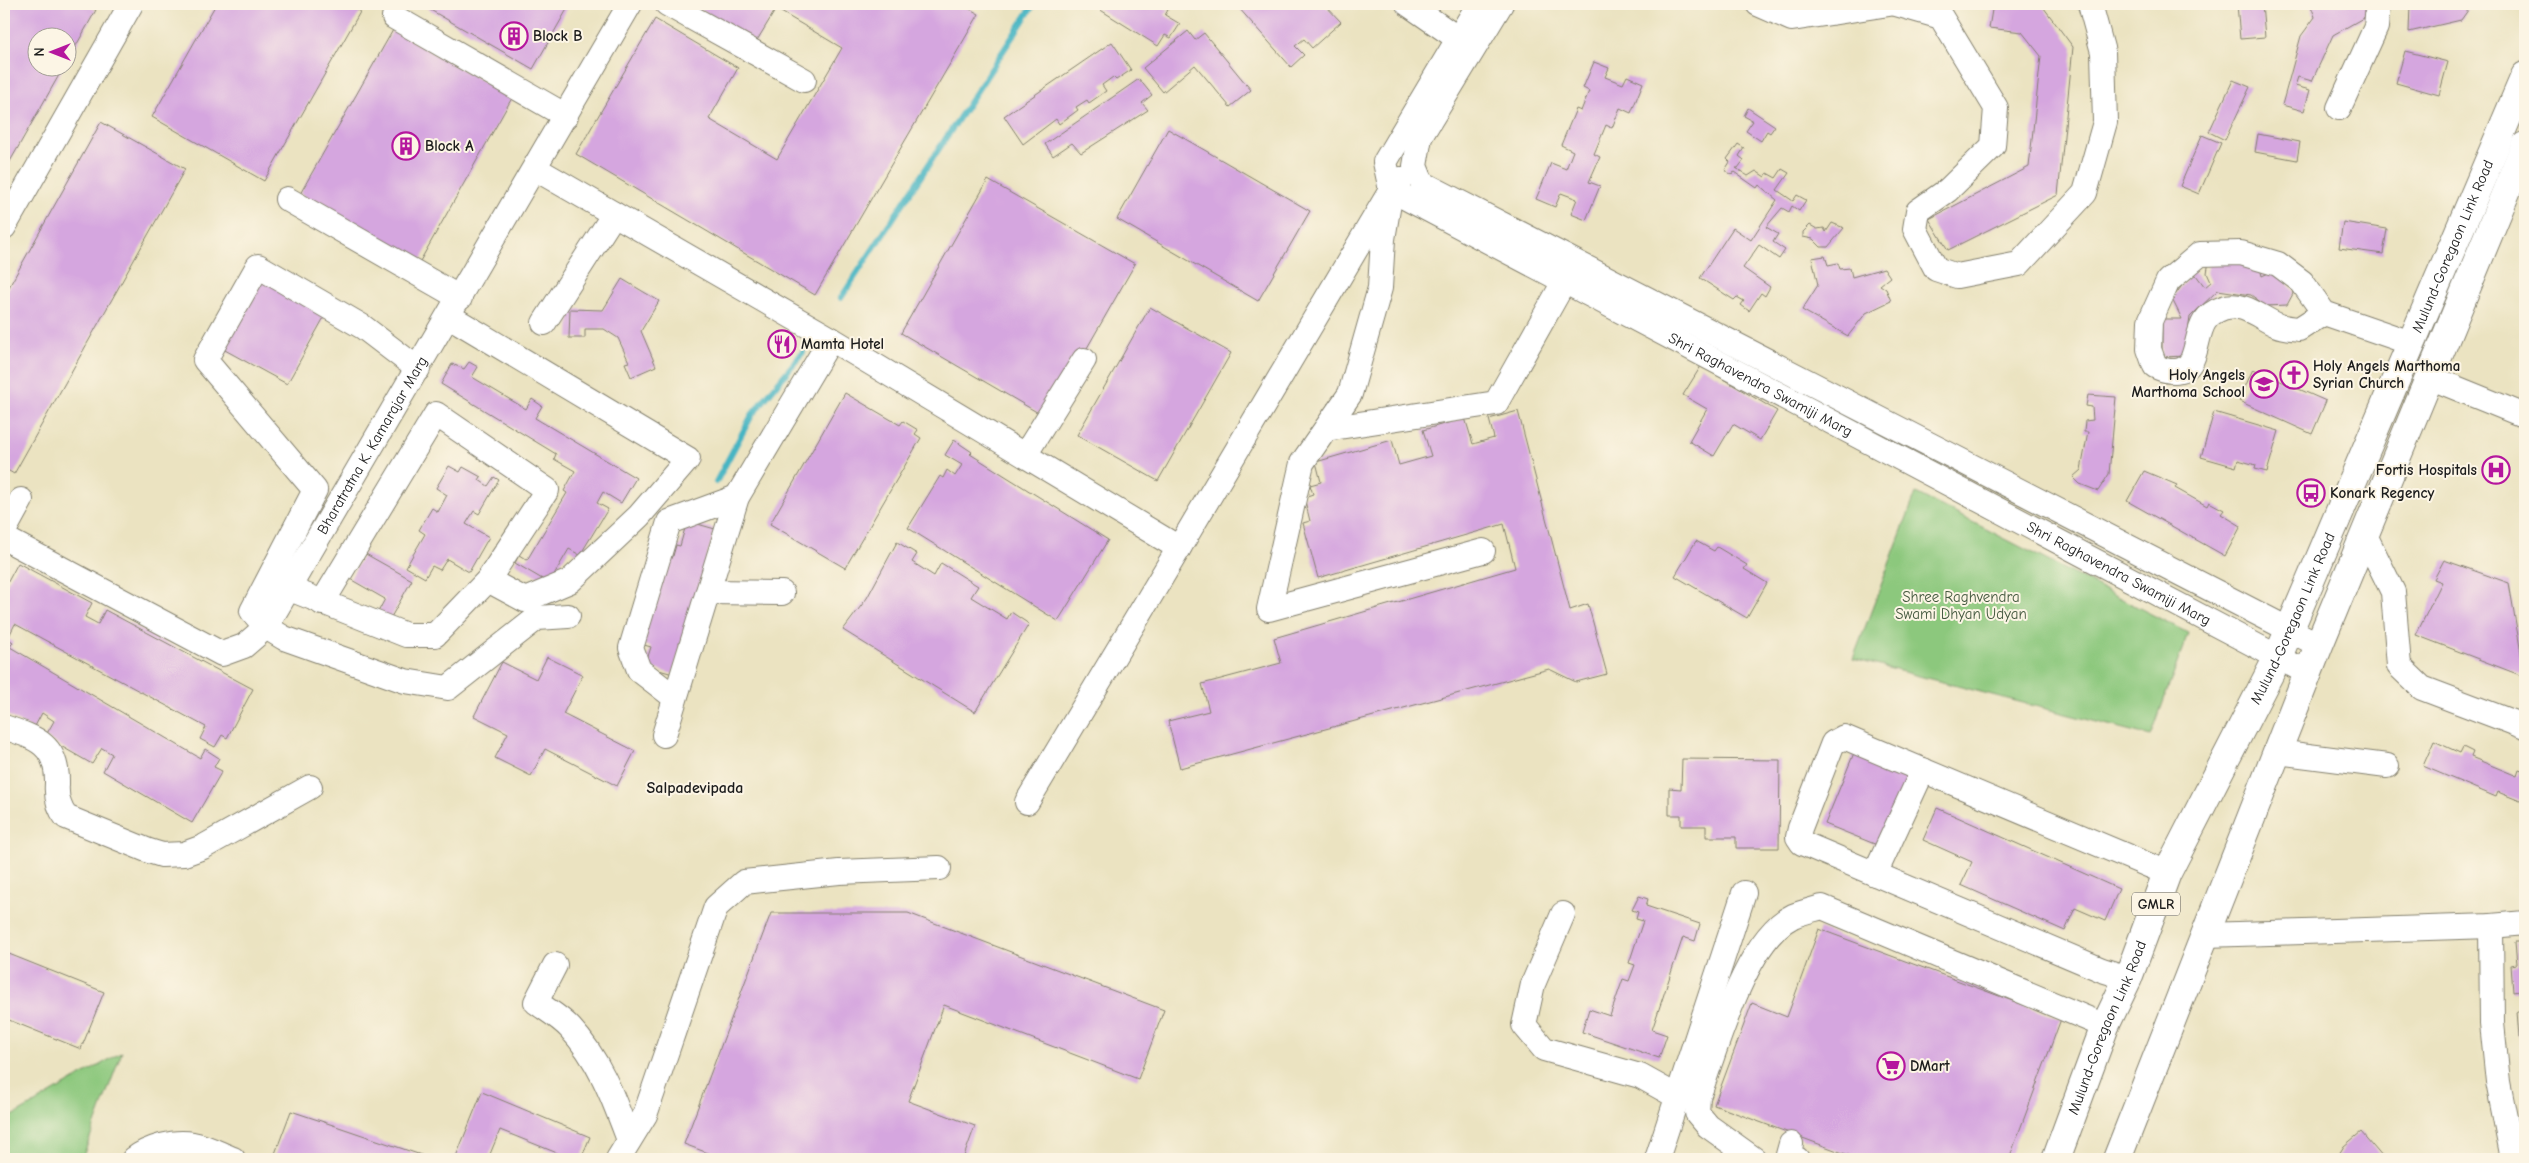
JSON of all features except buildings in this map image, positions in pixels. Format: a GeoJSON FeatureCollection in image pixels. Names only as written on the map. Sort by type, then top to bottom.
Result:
{"type":"FeatureCollection","features":[{"type":"Feature","properties":{"kind":"main road","name":"Mulund-Goregaon Link Road"},"geometry":{"type":"LineString","coordinates":[[2056,1159],[2105,1026],[2128,978],[2167,873],[2277,659],[2525,76]]}},
{"type":"Feature","properties":{"kind":"main road","name":"Mulund-Goregaon Link Road"},"geometry":{"type":"LineString","coordinates":[[2117,1159],[2319,645],[2525,148]]}},
{"type":"Feature","properties":{"kind":"main road"},"geometry":{"type":"LineString","coordinates":[[2483,174],[2508,186]]}},
{"type":"Feature","properties":{"kind":"street"},"geometry":{"type":"LineString","coordinates":[[4,226],[131,4]]}},
{"type":"Feature","properties":{"kind":"street","name":"Bharatratna K. Kamarajar Marg"},"geometry":{"type":"LineString","coordinates":[[4,538],[222,654],[244,646],[266,627],[290,589],[536,169],[630,4]]}},
{"type":"Feature","properties":{"kind":"street"},"geometry":{"type":"LineString","coordinates":[[667,4],[804,80]]}},
{"type":"Feature","properties":{"kind":"street"},"geometry":{"type":"LineString","coordinates":[[1408,4],[1465,44]]}},
{"type":"Feature","properties":{"kind":"street"},"geometry":{"type":"LineString","coordinates":[[1758,4],[1792,20],[1889,4]]}},
{"type":"Feature","properties":{"kind":"street"},"geometry":{"type":"LineString","coordinates":[[1896,4],[1941,17],[1996,108],[1992,146],[1948,190],[1918,211],[1915,229],[1936,269],[1957,276],[2019,264],[2085,193],[2105,122],[2102,52],[2090,4]]}},
{"type":"Feature","properties":{"kind":"street"},"geometry":{"type":"LineString","coordinates":[[2339,108],[2376,27],[2378,4]]}},
{"type":"Feature","properties":{"kind":"street"},"geometry":{"type":"LineString","coordinates":[[1479,9],[1465,44],[1424,114],[1386,162],[1391,190],[1383,239],[1380,288],[1350,394],[1302,463],[1269,609],[1483,551]]}},
{"type":"Feature","properties":{"kind":"street"},"geometry":{"type":"LineString","coordinates":[[394,17],[566,116]]}},
{"type":"Feature","properties":{"kind":"street"},"geometry":{"type":"LineString","coordinates":[[1027,802],[1391,190],[1415,166],[1424,114]]}},
{"type":"Feature","properties":{"kind":"street","name":"Shri Raghavendra Swamiji Marg"},"geometry":{"type":"LineString","coordinates":[[1415,166],[1422,182],[1652,328],[2308,674]]}},
{"type":"Feature","properties":{"kind":"street"},"geometry":{"type":"LineString","coordinates":[[536,169],[831,339],[1179,548]]}},
{"type":"Feature","properties":{"kind":"street","name":"Shri Raghavendra Swamiji Marg"},"geometry":{"type":"LineString","coordinates":[[1391,190],[1561,271],[1663,306],[2319,645]]}},
{"type":"Feature","properties":{"kind":"street"},"geometry":{"type":"LineString","coordinates":[[287,199],[688,459],[639,516],[570,581],[525,600],[488,580]]}},
{"type":"Feature","properties":{"kind":"street"},"geometry":{"type":"LineString","coordinates":[[544,323],[614,214]]}},
{"type":"Feature","properties":{"kind":"street"},"geometry":{"type":"LineString","coordinates":[[2324,313],[2299,329],[2278,326],[2241,306],[2224,307],[2206,318],[2198,333],[2193,358],[2186,367],[2175,372],[2163,371],[2154,366],[2149,349],[2150,321],[2168,281],[2200,254],[2241,253],[2278,264],[2302,282],[2324,313],[2411,343]]}},
{"type":"Feature","properties":{"kind":"street"},"geometry":{"type":"LineString","coordinates":[[418,369],[363,327],[258,266],[204,360],[315,490],[252,610],[266,627],[284,638],[405,681],[448,688],[537,618],[568,616]]}},
{"type":"Feature","properties":{"kind":"street"},"geometry":{"type":"LineString","coordinates":[[1326,428],[1496,403],[1561,271]]}},
{"type":"Feature","properties":{"kind":"street"},"geometry":{"type":"LineString","coordinates":[[1652,328],[1663,306]]}},
{"type":"Feature","properties":{"kind":"street"},"geometry":{"type":"LineString","coordinates":[[664,735],[674,697],[737,497],[831,339]]}},
{"type":"Feature","properties":{"kind":"street"},"geometry":{"type":"LineString","coordinates":[[1025,455],[1084,360]]}},
{"type":"Feature","properties":{"kind":"street"},"geometry":{"type":"LineString","coordinates":[[1778,395],[1789,371]]}},
{"type":"Feature","properties":{"kind":"street"},"geometry":{"type":"LineString","coordinates":[[2429,377],[2525,416]]}},
{"type":"Feature","properties":{"kind":"street"},"geometry":{"type":"LineString","coordinates":[[290,589],[322,603],[406,634],[435,634],[488,580],[547,490],[436,414],[322,603]]}},
{"type":"Feature","properties":{"kind":"street"},"geometry":{"type":"LineString","coordinates":[[1912,466],[1924,441]]}},
{"type":"Feature","properties":{"kind":"street"},"geometry":{"type":"LineString","coordinates":[[674,697],[639,670],[631,648],[669,522],[737,497]]}},
{"type":"Feature","properties":{"kind":"street"},"geometry":{"type":"LineString","coordinates":[[4,531],[21,500]]}},
{"type":"Feature","properties":{"kind":"street"},"geometry":{"type":"LineString","coordinates":[[2067,548],[2079,521]]}},
{"type":"Feature","properties":{"kind":"street"},"geometry":{"type":"LineString","coordinates":[[2093,562],[2105,534]]}},
{"type":"Feature","properties":{"kind":"street"},"geometry":{"type":"LineString","coordinates":[[2364,535],[2393,592],[2400,666],[2422,688],[2525,727]]}},
{"type":"Feature","properties":{"kind":"street"},"geometry":{"type":"LineString","coordinates":[[708,592],[782,593]]}},
{"type":"Feature","properties":{"kind":"street"},"geometry":{"type":"LineString","coordinates":[[4,726],[44,745],[52,754],[57,766],[56,795],[60,810],[66,817],[162,856],[184,854],[203,847],[310,788]]}},
{"type":"Feature","properties":{"kind":"street"},"geometry":{"type":"LineString","coordinates":[[2128,978],[2102,970],[1802,843],[1798,837],[1833,743],[1844,737],[2167,873]]}},
{"type":"Feature","properties":{"kind":"street"},"geometry":{"type":"LineString","coordinates":[[2277,752],[2387,766]]}},
{"type":"Feature","properties":{"kind":"street"},"geometry":{"type":"LineString","coordinates":[[1875,874],[1923,770]]}},
{"type":"Feature","properties":{"kind":"street"},"geometry":{"type":"LineString","coordinates":[[623,1150],[645,1115],[716,907],[744,882],[839,872],[939,868]]}},
{"type":"Feature","properties":{"kind":"street"},"geometry":{"type":"LineString","coordinates":[[1656,1159],[1744,893]]}},
{"type":"Feature","properties":{"kind":"street"},"geometry":{"type":"LineString","coordinates":[[1754,1159],[1708,1126],[1697,1113],[1698,1097],[1743,976],[1771,935],[1791,917],[1822,907],[2105,1026]]}},
{"type":"Feature","properties":{"kind":"street"},"geometry":{"type":"LineString","coordinates":[[1563,914],[1533,984],[1524,1025],[1544,1049],[1640,1076],[1676,1096]]}},
{"type":"Feature","properties":{"kind":"street"},"geometry":{"type":"LineString","coordinates":[[2205,935],[2491,926],[2525,923]]}},
{"type":"Feature","properties":{"kind":"street"},"geometry":{"type":"LineString","coordinates":[[2491,926],[2492,1023],[2498,1082],[2513,1159]]}},
{"type":"Feature","properties":{"kind":"street"},"geometry":{"type":"LineString","coordinates":[[555,965],[536,1002],[570,1027],[606,1081],[623,1150]]}},
{"type":"Feature","properties":{"kind":"street"},"geometry":{"type":"LineString","coordinates":[[134,1159],[144,1151],[178,1143],[193,1144],[233,1159]]}},
{"type":"Feature","properties":{"kind":"green space","name":"Shree Raghvendra Swami Dhyan Udyan"},"geometry":{"type":"Polygon","coordinates":[[[1916,493],[2188,633],[2151,736],[1853,659],[1916,493]]]}},
{"type":"Feature","properties":{"kind":"green space"},"geometry":{"type":"Polygon","coordinates":[[[122,1052],[82,1159],[4,1159],[4,1121],[122,1052]]]}},
{"type":"Feature","properties":{"kind":"waterway"},"geometry":{"type":"LineString","coordinates":[[841,298],[1034,4]]}},
{"type":"Feature","properties":{"kind":"waterway"},"geometry":{"type":"LineString","coordinates":[[716,482],[752,415],[803,352]]}},
{"type":"Feature","properties":{"kind":"place","name":"Block B"},"geometry":{"type":"Point","coordinates":[514,36]}},
{"type":"Feature","properties":{"kind":"place","name":"Block A"},"geometry":{"type":"Point","coordinates":[406,146]}},
{"type":"Feature","properties":{"kind":"place","name":"Mamta Hotel"},"geometry":{"type":"Point","coordinates":[782,344]}},
{"type":"Feature","properties":{"kind":"place","name":"Holy Angels Marthoma Syrian Church"},"geometry":{"type":"Point","coordinates":[2294,375]}},
{"type":"Feature","properties":{"kind":"place","name":"Holy Angels Marthoma School"},"geometry":{"type":"Point","coordinates":[2264,384]}},
{"type":"Feature","properties":{"kind":"place","name":"Fortis Hospitals"},"geometry":{"type":"Point","coordinates":[2496,470]}},
{"type":"Feature","properties":{"kind":"place","name":"Konark Regency"},"geometry":{"type":"Point","coordinates":[2311,493]}},
{"type":"Feature","properties":{"kind":"place","name":"DMart"},"geometry":{"type":"Point","coordinates":[1891,1066]}},
{"type":"Feature","properties":{"kind":"district","name":"Salpadevipada"},"geometry":{"type":"Point","coordinates":[695,788]}}]}
